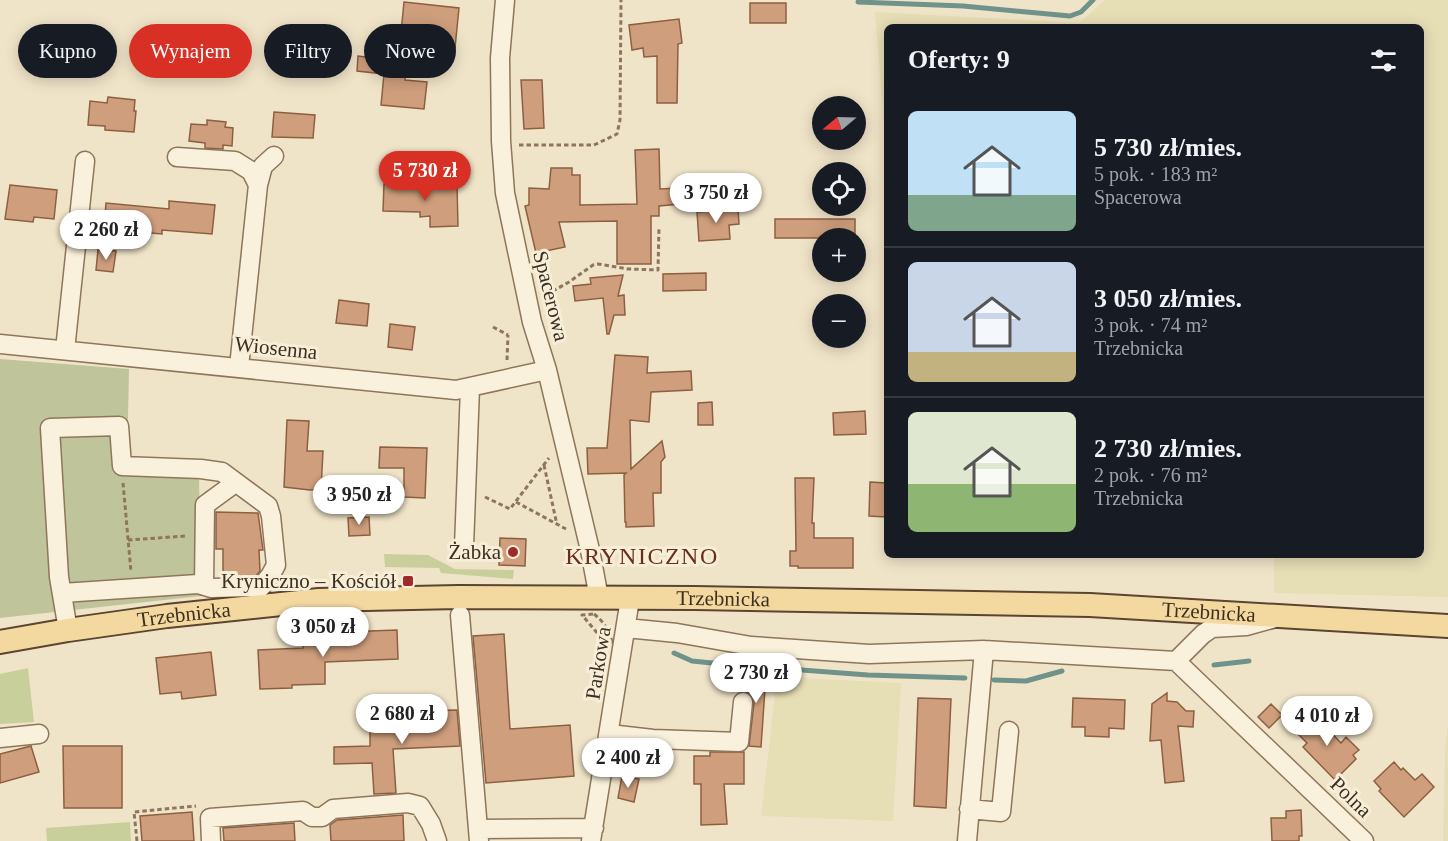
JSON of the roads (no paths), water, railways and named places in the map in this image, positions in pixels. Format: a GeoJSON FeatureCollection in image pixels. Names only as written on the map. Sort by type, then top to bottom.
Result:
{"type":"FeatureCollection","features":[{"type":"Feature","properties":{"kind":"main road","name":"Trzebnicka"},"geometry":{"type":"LineString","coordinates":[[0,642],[167,616],[319,600],[458,597],[1090,604],[1448,626]]}},
{"type":"Feature","properties":{"kind":"street","name":"Spacerowa"},"geometry":{"type":"LineString","coordinates":[[505,0],[500,58],[501,145],[505,193],[528,304],[547,369],[590,550],[598,598]]}},
{"type":"Feature","properties":{"kind":"street"},"geometry":{"type":"LineString","coordinates":[[239,367],[258,185],[263,166],[274,156]]}},
{"type":"Feature","properties":{"kind":"street"},"geometry":{"type":"LineString","coordinates":[[177,157],[235,161],[250,171],[258,185]]}},
{"type":"Feature","properties":{"kind":"street"},"geometry":{"type":"LineString","coordinates":[[65,350],[85,161]]}},
{"type":"Feature","properties":{"kind":"street","name":"Wiosenna"},"geometry":{"type":"LineString","coordinates":[[0,344],[456,390],[547,369]]}},
{"type":"Feature","properties":{"kind":"street"},"geometry":{"type":"LineString","coordinates":[[464,547],[470,387]]}},
{"type":"Feature","properties":{"kind":"street"},"geometry":{"type":"LineString","coordinates":[[62,593],[198,584],[211,588],[261,587],[276,565],[268,506],[222,472],[122,466],[119,426],[50,428],[59,577],[68,630]]}},
{"type":"Feature","properties":{"kind":"street"},"geometry":{"type":"LineString","coordinates":[[204,586],[205,505],[235,483]]}},
{"type":"Feature","properties":{"kind":"street","name":"Parkowa"},"geometry":{"type":"LineString","coordinates":[[592,835],[630,599]]}},
{"type":"Feature","properties":{"kind":"street"},"geometry":{"type":"LineString","coordinates":[[460,615],[479,835],[592,835]]}},
{"type":"Feature","properties":{"kind":"street"},"geometry":{"type":"LineString","coordinates":[[626,628],[677,633],[751,645],[869,654],[984,650],[1176,661],[1212,628],[1246,626],[1283,616]]}},
{"type":"Feature","properties":{"kind":"street"},"geometry":{"type":"LineString","coordinates":[[967,841],[984,650]]}},
{"type":"Feature","properties":{"kind":"street","name":"Polna"},"geometry":{"type":"LineString","coordinates":[[1176,661],[1364,841]]}},
{"type":"Feature","properties":{"kind":"street"},"geometry":{"type":"LineString","coordinates":[[609,734],[653,739],[739,742],[743,702]]}},
{"type":"Feature","properties":{"kind":"street"},"geometry":{"type":"LineString","coordinates":[[969,810],[1001,812],[1009,731]]}},
{"type":"Feature","properties":{"kind":"street"},"geometry":{"type":"LineString","coordinates":[[0,738],[39,734]]}},
{"type":"Feature","properties":{"kind":"street"},"geometry":{"type":"LineString","coordinates":[[212,841],[210,818],[303,811],[312,817],[322,817],[333,809],[408,803],[420,806],[437,841]]}},
{"type":"Feature","properties":{"kind":"waterway"},"geometry":{"type":"LineString","coordinates":[[858,2],[963,6],[1070,16],[1081,12],[1093,0]]}},
{"type":"Feature","properties":{"kind":"waterway"},"geometry":{"type":"LineString","coordinates":[[674,653],[692,661],[722,664],[868,675],[965,678]]}},
{"type":"Feature","properties":{"kind":"waterway"},"geometry":{"type":"LineString","coordinates":[[1214,665],[1249,661]]}},
{"type":"Feature","properties":{"kind":"waterway"},"geometry":{"type":"LineString","coordinates":[[994,680],[1026,681],[1062,671]]}},
{"type":"Feature","properties":{"kind":"place","name":"Żabka"},"geometry":{"type":"Point","coordinates":[513,552]}},
{"type":"Feature","properties":{"kind":"place","name":"Kryniczno – Kościół"},"geometry":{"type":"Point","coordinates":[408,581]}},
{"type":"Feature","properties":{"kind":"district","name":"KRYNICZNO"},"geometry":{"type":"Point","coordinates":[642,556]}}]}
